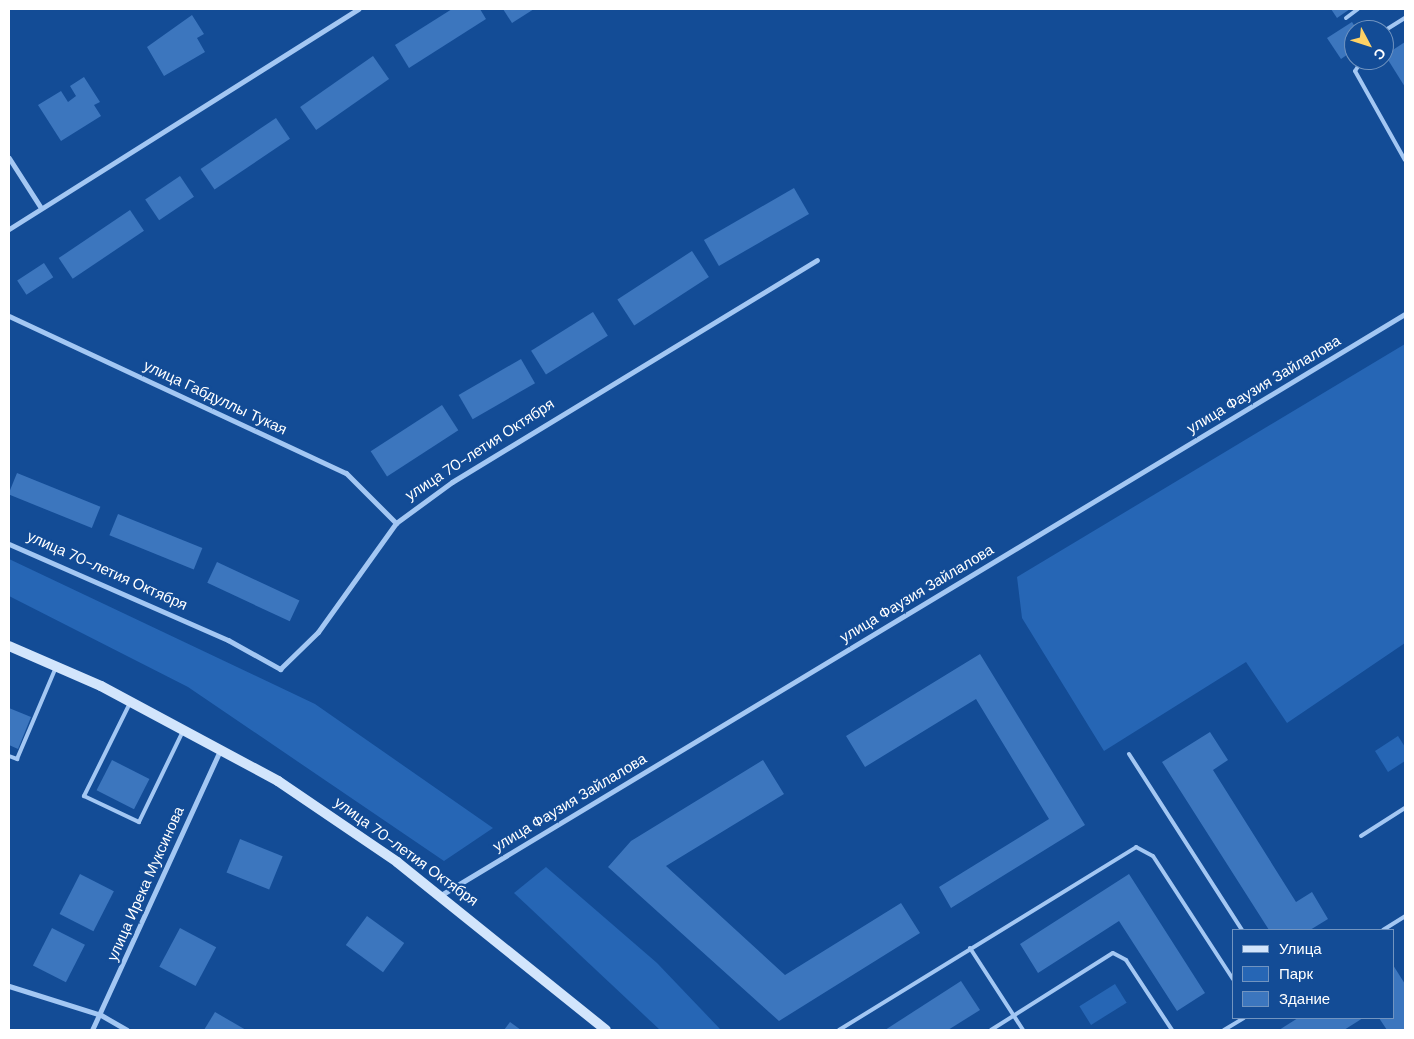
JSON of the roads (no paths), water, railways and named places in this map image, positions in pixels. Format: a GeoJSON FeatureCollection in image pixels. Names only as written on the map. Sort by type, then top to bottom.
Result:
{"type":"FeatureCollection","features":[{"type":"Feature","properties":{"kind":"main road","name":"улица 70-летия Октября"},"geometry":{"type":"LineString","coordinates":[[9,646],[184,728],[221,748],[343,823],[441,895],[606,1030]]}},
{"type":"Feature","properties":{"kind":"street"},"geometry":{"type":"LineString","coordinates":[[9,229],[359,9]]}},
{"type":"Feature","properties":{"kind":"street"},"geometry":{"type":"LineString","coordinates":[[9,158],[41,208]]}},
{"type":"Feature","properties":{"kind":"street","name":"улица 70-летия Октября"},"geometry":{"type":"LineString","coordinates":[[9,544],[228,640],[280,669],[318,632],[396,523],[452,482],[817,260]]}},
{"type":"Feature","properties":{"kind":"street","name":"улица Фаузия Зайлалова"},"geometry":{"type":"LineString","coordinates":[[441,895],[1405,314]]}},
{"type":"Feature","properties":{"kind":"street","name":"улица Габдуллы Тукая"},"geometry":{"type":"LineString","coordinates":[[9,316],[346,473],[396,523]]}},
{"type":"Feature","properties":{"kind":"street","name":"улица Ирека Муксинова"},"geometry":{"type":"LineString","coordinates":[[92,1030],[221,748]]}},
{"type":"Feature","properties":{"kind":"street"},"geometry":{"type":"LineString","coordinates":[[9,986],[100,1015],[128,1030]]}},
{"type":"Feature","properties":{"kind":"lane"},"geometry":{"type":"LineString","coordinates":[[1346,18],[1358,9]]}},
{"type":"Feature","properties":{"kind":"lane"},"geometry":{"type":"LineString","coordinates":[[1394,24],[1405,18]]}},
{"type":"Feature","properties":{"kind":"lane"},"geometry":{"type":"LineString","coordinates":[[1356,70],[1405,160]]}},
{"type":"Feature","properties":{"kind":"lane"},"geometry":{"type":"LineString","coordinates":[[9,756],[17,759],[56,667]]}},
{"type":"Feature","properties":{"kind":"lane"},"geometry":{"type":"LineString","coordinates":[[131,702],[84,796],[139,822],[184,728]]}},
{"type":"Feature","properties":{"kind":"lane"},"geometry":{"type":"LineString","coordinates":[[1129,754],[1241,929]]}},
{"type":"Feature","properties":{"kind":"lane"},"geometry":{"type":"LineString","coordinates":[[1361,836],[1405,808]]}},
{"type":"Feature","properties":{"kind":"lane"},"geometry":{"type":"LineString","coordinates":[[839,1030],[1130,848],[1141,847],[1153,856],[1232,978]]}},
{"type":"Feature","properties":{"kind":"lane"},"geometry":{"type":"LineString","coordinates":[[1384,929],[1405,916]]}},
{"type":"Feature","properties":{"kind":"lane"},"geometry":{"type":"LineString","coordinates":[[970,948],[1023,1030]]}},
{"type":"Feature","properties":{"kind":"lane"},"geometry":{"type":"LineString","coordinates":[[991,1030],[1108,955],[1117,954],[1126,960],[1172,1030]]}},
{"type":"Feature","properties":{"kind":"lane"},"geometry":{"type":"LineString","coordinates":[[1224,1030],[1242,1019]]}}]}
